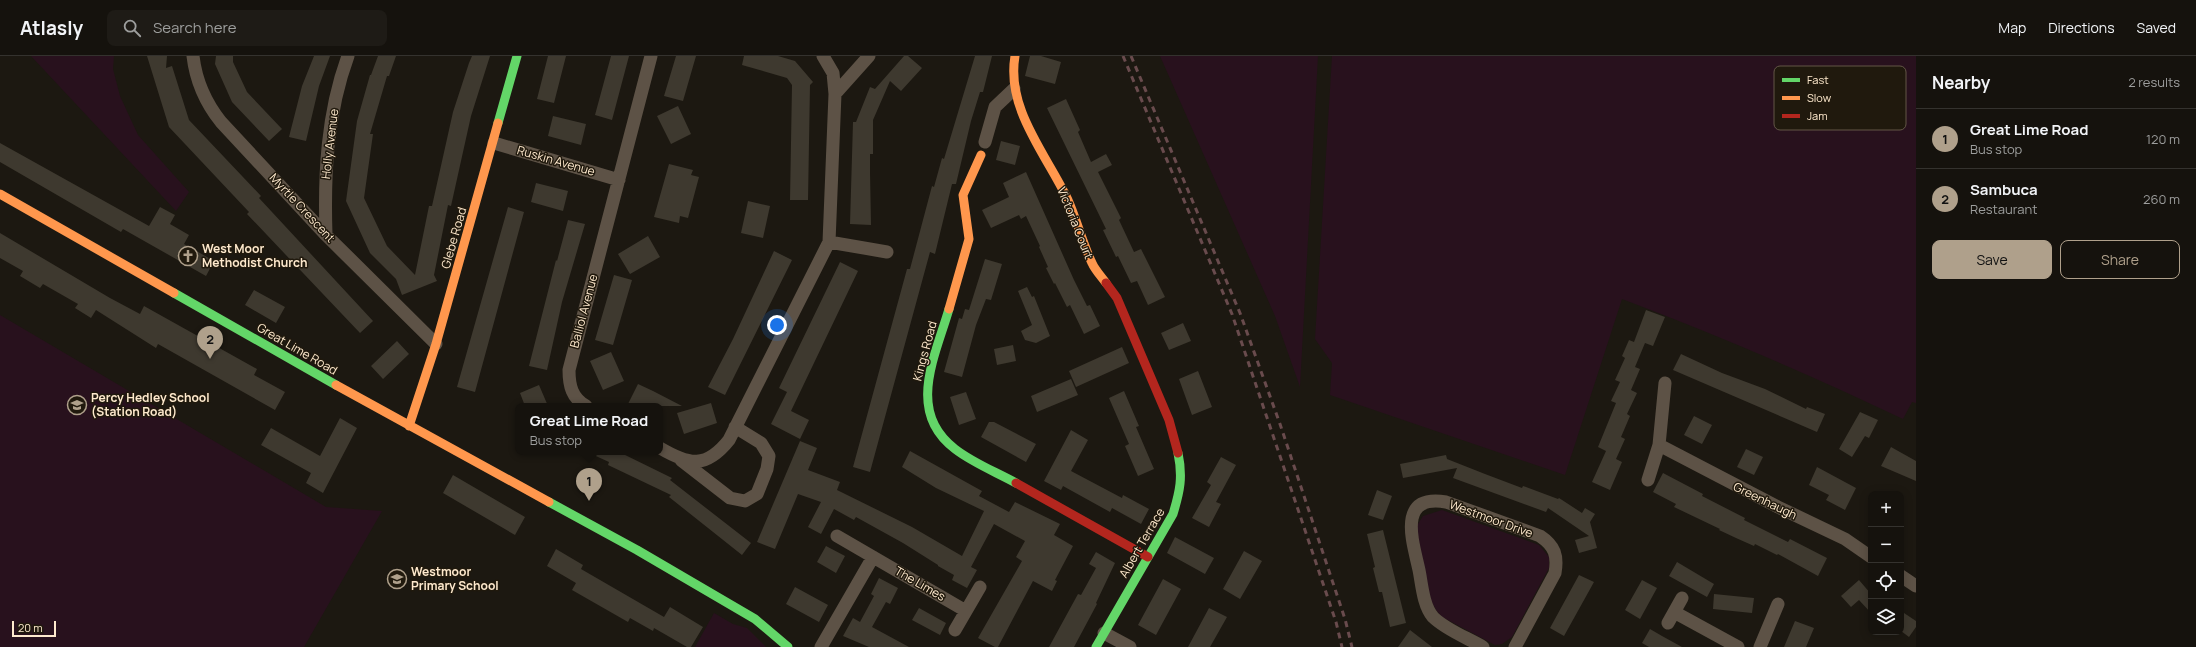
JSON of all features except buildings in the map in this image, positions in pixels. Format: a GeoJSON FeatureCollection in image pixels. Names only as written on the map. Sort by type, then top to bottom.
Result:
{"type":"FeatureCollection","features":[{"type":"Feature","properties":{"kind":"street","name":"Myrtle Crescent"},"geometry":{"type":"LineString","coordinates":[[193,56],[200,89],[213,112],[326,235],[436,344]]}},
{"type":"Feature","properties":{"kind":"street","name":"Holly Avenue"},"geometry":{"type":"LineString","coordinates":[[326,235],[325,192],[327,149],[334,107],[348,56]]}},
{"type":"Feature","properties":{"kind":"street","name":"Glebe Road"},"geometry":{"type":"LineString","coordinates":[[409,426],[436,344],[494,143],[517,56]]}},
{"type":"Feature","properties":{"kind":"street","name":"Balliol Avenue"},"geometry":{"type":"LineString","coordinates":[[581,403],[569,386],[569,370],[651,56]]}},
{"type":"Feature","properties":{"kind":"street"},"geometry":{"type":"LineString","coordinates":[[681,460],[706,459],[720,451],[735,427],[829,242],[835,94],[833,72],[823,56]]}},
{"type":"Feature","properties":{"kind":"street"},"geometry":{"type":"LineString","coordinates":[[835,94],[869,56]]}},
{"type":"Feature","properties":{"kind":"street","name":"Victoria Court"},"geometry":{"type":"LineString","coordinates":[[1016,56],[1013,68],[1014,89],[1033,137],[1068,200],[1092,264],[1117,298],[1169,420]]}},
{"type":"Feature","properties":{"kind":"street"},"geometry":{"type":"LineString","coordinates":[[985,142],[995,107],[1014,89]]}},
{"type":"Feature","properties":{"kind":"street","name":"Ruskin Avenue"},"geometry":{"type":"LineString","coordinates":[[494,143],[619,180]]}},
{"type":"Feature","properties":{"kind":"street","name":"Kings Road"},"geometry":{"type":"LineString","coordinates":[[981,155],[963,196],[969,239],[927,384],[926,399],[932,423],[946,442],[956,450],[1148,557]]}},
{"type":"Feature","properties":{"kind":"street","name":"Great Lime Road"},"geometry":{"type":"LineString","coordinates":[[0,194],[409,426],[637,550],[731,604],[755,619],[788,647]]}},
{"type":"Feature","properties":{"kind":"street"},"geometry":{"type":"LineString","coordinates":[[829,242],[887,252]]}},
{"type":"Feature","properties":{"kind":"street"},"geometry":{"type":"LineString","coordinates":[[1648,480],[1659,445],[1665,383]]}},
{"type":"Feature","properties":{"kind":"street","name":"Albert Terrace"},"geometry":{"type":"LineString","coordinates":[[1096,647],[1173,514],[1180,490],[1182,471],[1176,442],[1169,420]]}},
{"type":"Feature","properties":{"kind":"street"},"geometry":{"type":"LineString","coordinates":[[663,450],[681,460],[730,498],[745,501],[758,494],[767,469],[768,456],[761,443],[735,427]]}},
{"type":"Feature","properties":{"kind":"street","name":"Greenhaugh"},"geometry":{"type":"LineString","coordinates":[[1659,445],[1778,508],[1845,539],[1868,555]]}},
{"type":"Feature","properties":{"kind":"street","name":"Westmoor Drive"},"geometry":{"type":"LineString","coordinates":[[1483,647],[1441,623],[1433,616],[1426,604],[1410,525],[1416,510],[1425,503],[1431,501],[1446,502],[1540,536],[1552,546],[1557,561],[1555,573],[1515,647]]}},
{"type":"Feature","properties":{"kind":"street","name":"The Limes"},"geometry":{"type":"LineString","coordinates":[[837,536],[966,611]]}},
{"type":"Feature","properties":{"kind":"street"},"geometry":{"type":"LineString","coordinates":[[821,647],[873,557]]}},
{"type":"Feature","properties":{"kind":"street"},"geometry":{"type":"LineString","coordinates":[[1904,578],[1916,586]]}},
{"type":"Feature","properties":{"kind":"street"},"geometry":{"type":"LineString","coordinates":[[955,630],[980,587]]}},
{"type":"Feature","properties":{"kind":"street"},"geometry":{"type":"LineString","coordinates":[[1682,598],[1671,618],[1738,647]]}},
{"type":"Feature","properties":{"kind":"street"},"geometry":{"type":"LineString","coordinates":[[1760,647],[1778,604]]}},
{"type":"Feature","properties":{"kind":"street"},"geometry":{"type":"LineString","coordinates":[[1104,633],[1130,647]]}},
{"type":"Feature","properties":{"kind":"shaded area"},"geometry":{"type":"Polygon","coordinates":[[[31,56],[114,56],[113,69],[120,96],[138,135],[189,192],[176,211],[31,56]]]}},
{"type":"Feature","properties":{"kind":"shaded area"},"geometry":{"type":"Polygon","coordinates":[[[1160,56],[1318,56],[1300,387],[1275,316],[1160,56]]]}},
{"type":"Feature","properties":{"kind":"shaded area"},"geometry":{"type":"Polygon","coordinates":[[[1332,56],[1916,56],[1916,403],[1912,402],[1903,419],[1764,356],[1622,299],[1565,475],[1330,395],[1332,363],[1315,339],[1332,56]]]}},
{"type":"Feature","properties":{"kind":"shaded area","name":"Percy Hedley School (Station Road)"},"geometry":{"type":"Polygon","coordinates":[[[0,315],[326,507],[382,511],[304,647],[0,647],[0,315]]]}},
{"type":"Feature","properties":{"kind":"shaded area"},"geometry":{"type":"Polygon","coordinates":[[[1442,510],[1539,545],[1549,557],[1549,568],[1512,637],[1502,644],[1495,645],[1442,617],[1431,601],[1416,527],[1423,516],[1442,510]]]}},
{"type":"Feature","properties":{"kind":"shaded area"},"geometry":{"type":"Polygon","coordinates":[[[714,613],[733,624],[747,628],[766,647],[695,647],[714,613]]]}},
{"type":"Feature","properties":{"kind":"railway"},"geometry":{"type":"LineString","coordinates":[[1123,56],[1232,314],[1336,622],[1342,647]]}},
{"type":"Feature","properties":{"kind":"railway"},"geometry":{"type":"LineString","coordinates":[[1131,56],[1240,313],[1280,424],[1345,619],[1352,647]]}},
{"type":"Feature","properties":{"kind":"traffic: fast"},"geometry":{"type":"LineString","coordinates":[[498,123],[517,56]]}},
{"type":"Feature","properties":{"kind":"traffic: fast"},"geometry":{"type":"LineString","coordinates":[[174,293],[336,385]]}},
{"type":"Feature","properties":{"kind":"traffic: fast"},"geometry":{"type":"LineString","coordinates":[[949,309],[937,346],[928,383],[928,401],[931,418],[940,434],[955,449],[977,463],[1016,483]]}},
{"type":"Feature","properties":{"kind":"traffic: fast"},"geometry":{"type":"LineString","coordinates":[[1096,647],[1173,514],[1180,484],[1178,453]]}},
{"type":"Feature","properties":{"kind":"traffic: fast"},"geometry":{"type":"LineString","coordinates":[[549,502],[637,550],[755,619],[788,647]]}},
{"type":"Feature","properties":{"kind":"traffic: slow"},"geometry":{"type":"LineString","coordinates":[[1015,56],[1014,76],[1016,94],[1022,113],[1030,131],[1068,200],[1093,266],[1106,283]]}},
{"type":"Feature","properties":{"kind":"traffic: slow"},"geometry":{"type":"LineString","coordinates":[[409,426],[436,344],[498,123]]}},
{"type":"Feature","properties":{"kind":"traffic: slow"},"geometry":{"type":"LineString","coordinates":[[949,309],[969,239],[963,195],[981,155]]}},
{"type":"Feature","properties":{"kind":"traffic: slow"},"geometry":{"type":"LineString","coordinates":[[0,194],[174,293]]}},
{"type":"Feature","properties":{"kind":"traffic: slow"},"geometry":{"type":"LineString","coordinates":[[336,385],[549,502]]}},
{"type":"Feature","properties":{"kind":"traffic: jam"},"geometry":{"type":"LineString","coordinates":[[1106,283],[1117,298],[1169,420],[1178,453]]}},
{"type":"Feature","properties":{"kind":"traffic: jam"},"geometry":{"type":"LineString","coordinates":[[1016,483],[1148,557]]}},
{"type":"Feature","properties":{"kind":"place","name":"West Moor Methodist Church"},"geometry":{"type":"Point","coordinates":[188,256]}},
{"type":"Feature","properties":{"kind":"place","name":"Sambuca"},"geometry":{"type":"Point","coordinates":[210,359]}},
{"type":"Feature","properties":{"kind":"place","name":"Percy Hedley School (Station Road)"},"geometry":{"type":"Point","coordinates":[77,405]}},
{"type":"Feature","properties":{"kind":"place","name":"Great Lime Road"},"geometry":{"type":"Point","coordinates":[589,501]}},
{"type":"Feature","properties":{"kind":"place","name":"Westmoor Primary School"},"geometry":{"type":"Point","coordinates":[397,579]}}]}
